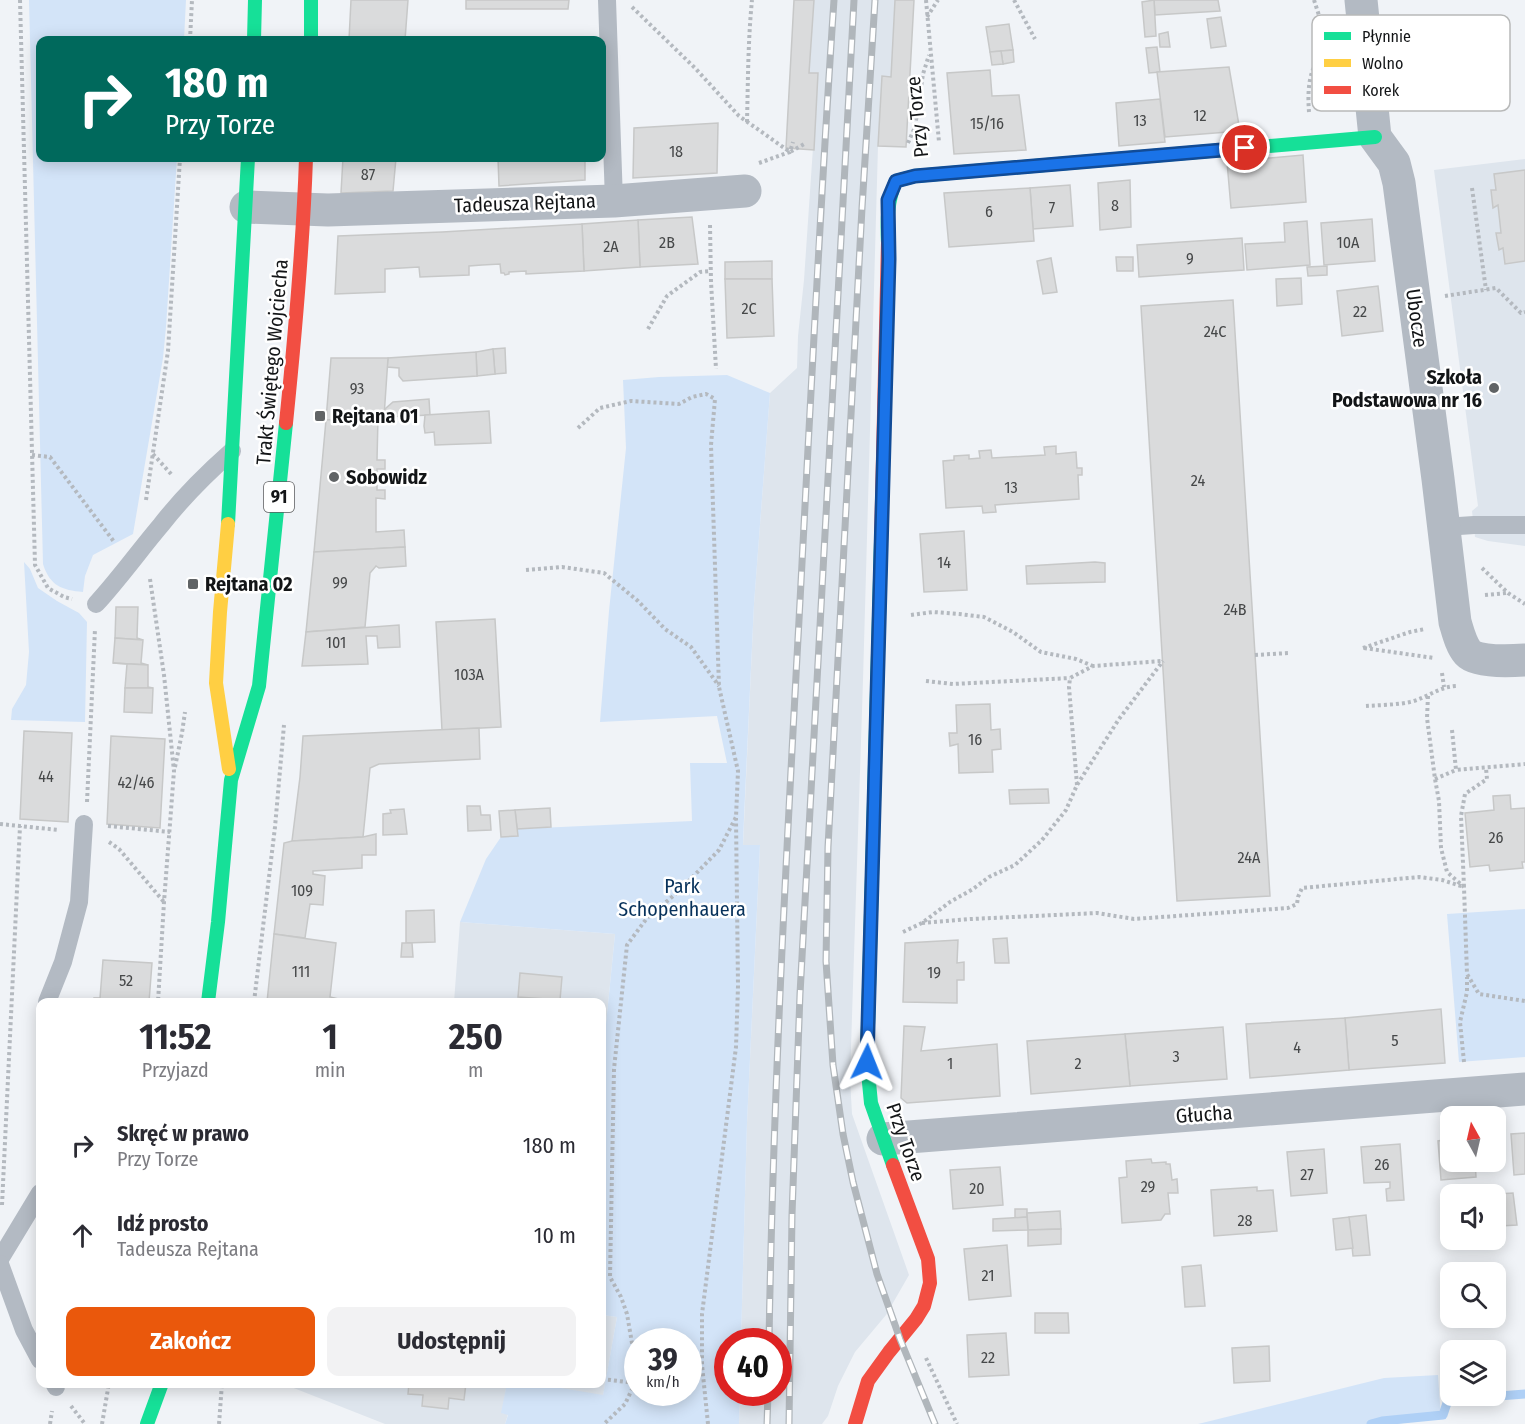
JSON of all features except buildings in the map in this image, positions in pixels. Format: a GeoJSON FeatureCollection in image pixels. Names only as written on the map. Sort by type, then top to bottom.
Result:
{"type":"FeatureCollection","features":[{"type":"Feature","properties":{"kind":"street"},"geometry":{"type":"LineString","coordinates":[[254,36],[255,0]]}},
{"type":"Feature","properties":{"kind":"street"},"geometry":{"type":"LineString","coordinates":[[310,36],[311,0]]}},
{"type":"Feature","properties":{"kind":"street"},"geometry":{"type":"LineString","coordinates":[[944,172],[1375,137],[1372,111]]}},
{"type":"Feature","properties":{"kind":"street","name":"Ubocze"},"geometry":{"type":"LineString","coordinates":[[1375,137],[1394,163],[1399,183],[1454,526],[1455,622],[1460,640],[1469,655],[1479,659],[1525,660]]}},
{"type":"Feature","properties":{"kind":"street","name":"Trakt Świętego Wojciecha"},"geometry":{"type":"LineString","coordinates":[[231,780],[216,683],[228,530],[248,162]]}},
{"type":"Feature","properties":{"kind":"street","name":"Trakt Świętego Wojciecha"},"geometry":{"type":"LineString","coordinates":[[208,998],[231,780],[259,686],[289,397],[306,162]]}},
{"type":"Feature","properties":{"kind":"street","name":"Przy Torze"},"geometry":{"type":"LineString","coordinates":[[855,1424],[868,1381],[916,1319],[924,1306],[930,1283],[928,1259],[871,1102],[867,1062],[889,259],[888,200],[896,181],[944,172]]}},
{"type":"Feature","properties":{"kind":"street","name":"Tadeusza Rejtana"},"geometry":{"type":"LineString","coordinates":[[246,207],[304,210],[614,201],[745,191]]}},
{"type":"Feature","properties":{"kind":"street","name":"Głucha"},"geometry":{"type":"LineString","coordinates":[[883,1139],[1525,1089]]}},
{"type":"Feature","properties":{"kind":"street"},"geometry":{"type":"LineString","coordinates":[[147,1424],[162,1388]]}},
{"type":"Feature","properties":{"kind":"street"},"geometry":{"type":"LineString","coordinates":[[165,1388],[169,1404]]}},
{"type":"Feature","properties":{"kind":"lane"},"geometry":{"type":"LineString","coordinates":[[607,0],[614,201]]}},
{"type":"Feature","properties":{"kind":"lane"},"geometry":{"type":"LineString","coordinates":[[96,604],[163,522],[208,472],[232,451]]}},
{"type":"Feature","properties":{"kind":"lane"},"geometry":{"type":"LineString","coordinates":[[1454,526],[1525,525]]}},
{"type":"Feature","properties":{"kind":"lane"},"geometry":{"type":"LineString","coordinates":[[49,998],[63,962],[79,902],[84,824]]}},
{"type":"Feature","properties":{"kind":"lane"},"geometry":{"type":"LineString","coordinates":[[0,1258],[36,1200]]}},
{"type":"Feature","properties":{"kind":"lane"},"geometry":{"type":"LineString","coordinates":[[0,1264],[24,1330],[36,1352]]}},
{"type":"Feature","properties":{"kind":"path"},"geometry":{"type":"LineString","coordinates":[[20,0],[34,565],[48,588],[64,597],[96,604],[87,812],[84,824]]}},
{"type":"Feature","properties":{"kind":"path"},"geometry":{"type":"LineString","coordinates":[[190,36],[192,0]]}},
{"type":"Feature","properties":{"kind":"path"},"geometry":{"type":"LineString","coordinates":[[625,0],[695,68],[739,116],[790,152],[807,143]]}},
{"type":"Feature","properties":{"kind":"path"},"geometry":{"type":"LineString","coordinates":[[747,122],[748,34],[752,0]]}},
{"type":"Feature","properties":{"kind":"path","name":"Przy Torze"},"geometry":{"type":"LineString","coordinates":[[926,0],[941,163],[944,172]]}},
{"type":"Feature","properties":{"kind":"path"},"geometry":{"type":"LineString","coordinates":[[927,17],[938,0]]}},
{"type":"Feature","properties":{"kind":"path"},"geometry":{"type":"LineString","coordinates":[[1014,0],[1035,39]]}},
{"type":"Feature","properties":{"kind":"path"},"geometry":{"type":"LineString","coordinates":[[1314,0],[1319,15]]}},
{"type":"Feature","properties":{"kind":"path"},"geometry":{"type":"LineString","coordinates":[[904,147],[910,141],[915,127],[923,74],[930,51]]}},
{"type":"Feature","properties":{"kind":"path"},"geometry":{"type":"LineString","coordinates":[[1312,72],[1308,99],[1312,142]]}},
{"type":"Feature","properties":{"kind":"path"},"geometry":{"type":"LineString","coordinates":[[174,771],[164,675],[142,529],[168,351],[180,162]]}},
{"type":"Feature","properties":{"kind":"path"},"geometry":{"type":"LineString","coordinates":[[1472,188],[1486,290]]}},
{"type":"Feature","properties":{"kind":"path"},"geometry":{"type":"LineString","coordinates":[[710,220],[716,369]]}},
{"type":"Feature","properties":{"kind":"path"},"geometry":{"type":"LineString","coordinates":[[648,329],[667,296],[700,272],[711,271]]}},
{"type":"Feature","properties":{"kind":"path"},"geometry":{"type":"LineString","coordinates":[[1443,296],[1496,288],[1521,313],[1525,312]]}},
{"type":"Feature","properties":{"kind":"path"},"geometry":{"type":"LineString","coordinates":[[578,428],[600,408],[631,401],[679,404],[692,397],[706,394],[714,399],[711,445],[720,687],[738,771],[736,817],[738,986],[736,1047],[702,1314],[702,1365],[708,1424]]}},
{"type":"Feature","properties":{"kind":"path"},"geometry":{"type":"LineString","coordinates":[[32,455],[50,457],[116,545],[144,545]]}},
{"type":"Feature","properties":{"kind":"path"},"geometry":{"type":"LineString","coordinates":[[1454,526],[1476,562],[1508,593],[1524,603]]}},
{"type":"Feature","properties":{"kind":"path"},"geometry":{"type":"LineString","coordinates":[[526,570],[562,567],[604,573],[638,601],[665,629],[691,647],[720,687]]}},
{"type":"Feature","properties":{"kind":"path"},"geometry":{"type":"LineString","coordinates":[[905,615],[933,612],[984,617],[1013,632],[1041,652],[1076,659],[1093,666]]}},
{"type":"Feature","properties":{"kind":"path"},"geometry":{"type":"LineString","coordinates":[[1440,659],[1363,648],[1410,632],[1455,622]]}},
{"type":"Feature","properties":{"kind":"path"},"geometry":{"type":"LineString","coordinates":[[1256,655],[1289,653]]}},
{"type":"Feature","properties":{"kind":"path"},"geometry":{"type":"LineString","coordinates":[[895,936],[922,923],[989,877],[1015,865],[1042,840],[1066,810],[1077,785],[1119,719],[1163,661],[1093,666],[1070,678],[953,684],[926,681]]}},
{"type":"Feature","properties":{"kind":"path"},"geometry":{"type":"LineString","coordinates":[[1070,678],[1077,785]]}},
{"type":"Feature","properties":{"kind":"path"},"geometry":{"type":"LineString","coordinates":[[1366,706],[1410,702],[1428,696],[1443,687]]}},
{"type":"Feature","properties":{"kind":"path"},"geometry":{"type":"LineString","coordinates":[[1428,696],[1427,718],[1439,801],[1441,848],[1447,872],[1464,887]]}},
{"type":"Feature","properties":{"kind":"path"},"geometry":{"type":"LineString","coordinates":[[1452,730],[1455,770]]}},
{"type":"Feature","properties":{"kind":"path"},"geometry":{"type":"LineString","coordinates":[[158,998],[174,771],[182,734]]}},
{"type":"Feature","properties":{"kind":"path"},"geometry":{"type":"LineString","coordinates":[[1435,778],[1455,770],[1525,764]]}},
{"type":"Feature","properties":{"kind":"path"},"geometry":{"type":"LineString","coordinates":[[1464,1071],[1460,1022],[1467,992],[1467,974],[1461,816],[1466,794],[1487,779],[1486,768]]}},
{"type":"Feature","properties":{"kind":"path"},"geometry":{"type":"LineString","coordinates":[[629,1328],[621,1297],[610,1277],[614,1069],[627,945],[647,918],[678,892],[719,850],[736,817]]}},
{"type":"Feature","properties":{"kind":"path"},"geometry":{"type":"LineString","coordinates":[[2,824],[70,831],[84,824],[170,832]]}},
{"type":"Feature","properties":{"kind":"path"},"geometry":{"type":"LineString","coordinates":[[84,824],[119,849],[164,902]]}},
{"type":"Feature","properties":{"kind":"path"},"geometry":{"type":"LineString","coordinates":[[1,1216],[20,826]]}},
{"type":"Feature","properties":{"kind":"path"},"geometry":{"type":"LineString","coordinates":[[922,923],[1097,913],[1134,919],[1288,908],[1297,904],[1302,888],[1419,877],[1442,880],[1464,887]]}},
{"type":"Feature","properties":{"kind":"path"},"geometry":{"type":"LineString","coordinates":[[1467,974],[1479,994],[1525,1001]]}},
{"type":"Feature","properties":{"kind":"path"},"geometry":{"type":"LineString","coordinates":[[925,1354],[957,1424]]}},
{"type":"Feature","properties":{"kind":"path"},"geometry":{"type":"LineString","coordinates":[[606,1379],[624,1382]]}},
{"type":"Feature","properties":{"kind":"path"},"geometry":{"type":"LineString","coordinates":[[102,1424],[108,1388]]}},
{"type":"Feature","properties":{"kind":"path"},"geometry":{"type":"LineString","coordinates":[[219,1424],[222,1388]]}},
{"type":"Feature","properties":{"kind":"path"},"geometry":{"type":"LineString","coordinates":[[604,1424],[624,1405]]}},
{"type":"Feature","properties":{"kind":"shaded area"},"geometry":{"type":"Polygon","coordinates":[[[814,0],[895,0],[891,77],[882,76],[878,146],[850,1078],[852,1114],[909,1275],[886,1315],[855,1352],[838,1386],[828,1416],[822,1424],[739,1424],[740,1406],[792,1406],[792,1328],[741,1328],[747,1123],[760,846],[743,846],[754,604],[770,393],[797,368],[818,74],[809,73],[814,0]]]}},
{"type":"Feature","properties":{"kind":"shaded area","name":"Szkoła Podstawowa nr 16"},"geometry":{"type":"Polygon","coordinates":[[[1525,159],[1525,546],[1475,537],[1472,511],[1478,506],[1434,170],[1525,159]]]}},
{"type":"Feature","properties":{"kind":"shaded area"},"geometry":{"type":"Polygon","coordinates":[[[460,922],[615,934],[606,1024],[606,998],[454,998],[460,922]]]}},
{"type":"Feature","properties":{"kind":"shaded area"},"geometry":{"type":"Polygon","coordinates":[[[606,1316],[617,1317],[606,1379],[606,1316]]]}},
{"type":"Feature","properties":{"kind":"shaded area"},"geometry":{"type":"Polygon","coordinates":[[[294,1388],[506,1388],[502,1413],[508,1414],[505,1424],[385,1424],[294,1388]]]}},
{"type":"Feature","properties":{"kind":"shaded area"},"geometry":{"type":"Polygon","coordinates":[[[559,1388],[604,1388],[603,1396],[559,1388]]]}},
{"type":"Feature","properties":{"kind":"green space"},"geometry":{"type":"Polygon","coordinates":[[[29,0],[186,0],[184,36],[36,36],[36,162],[177,162],[163,358],[133,534],[93,555],[85,576],[83,592],[58,586],[49,577],[43,564],[29,0]]]}},
{"type":"Feature","properties":{"kind":"green space","name":"Park Schopenhauera"},"geometry":{"type":"Polygon","coordinates":[[[727,375],[770,393],[754,604],[743,845],[760,845],[747,1123],[741,1328],[714,1328],[714,1406],[740,1406],[739,1424],[505,1424],[508,1415],[501,1413],[506,1388],[561,1388],[603,1395],[606,1388],[617,1317],[606,1316],[606,1024],[615,934],[460,922],[486,859],[501,837],[517,836],[517,829],[692,821],[690,763],[727,763],[717,716],[600,722],[626,448],[623,380],[727,375]]]}},
{"type":"Feature","properties":{"kind":"green space"},"geometry":{"type":"Polygon","coordinates":[[[24,562],[30,569],[38,588],[79,613],[87,622],[85,722],[11,720],[12,709],[26,685],[29,652],[24,562]]]}},
{"type":"Feature","properties":{"kind":"green space"},"geometry":{"type":"Polygon","coordinates":[[[1525,909],[1525,1057],[1459,1062],[1447,914],[1525,909]]]}},
{"type":"Feature","properties":{"kind":"green space"},"geometry":{"type":"Polygon","coordinates":[[[1438,1375],[1441,1418],[1396,1424],[1198,1424],[1384,1378],[1438,1375]]]}},
{"type":"Feature","properties":{"kind":"waterway"},"geometry":{"type":"LineString","coordinates":[[1371,1424],[1443,1415],[1448,1400],[1525,1394]]}},
{"type":"Feature","properties":{"kind":"railway"},"geometry":{"type":"LineString","coordinates":[[769,1328],[785,890],[815,310],[834,0]]}},
{"type":"Feature","properties":{"kind":"railway"},"geometry":{"type":"LineString","coordinates":[[789,1424],[792,1215],[800,994],[854,0]]}},
{"type":"Feature","properties":{"kind":"railway"},"geometry":{"type":"LineString","coordinates":[[875,0],[828,847],[826,961],[833,1065],[853,1182],[877,1274],[900,1339],[935,1424]]}},
{"type":"Feature","properties":{"kind":"railway"},"geometry":{"type":"LineString","coordinates":[[767,1424],[768,1406]]}},
{"type":"Feature","properties":{"kind":"traffic: fast"},"geometry":{"type":"LineString","coordinates":[[254,36],[255,0]]}},
{"type":"Feature","properties":{"kind":"traffic: fast"},"geometry":{"type":"LineString","coordinates":[[311,0],[311,36]]}},
{"type":"Feature","properties":{"kind":"traffic: fast"},"geometry":{"type":"LineString","coordinates":[[888,243],[888,211],[896,181],[915,176],[1375,137]]}},
{"type":"Feature","properties":{"kind":"traffic: fast"},"geometry":{"type":"LineString","coordinates":[[228,524],[248,162]]}},
{"type":"Feature","properties":{"kind":"traffic: fast"},"geometry":{"type":"LineString","coordinates":[[208,998],[231,780],[259,686],[286,423]]}},
{"type":"Feature","properties":{"kind":"traffic: fast"},"geometry":{"type":"LineString","coordinates":[[881,542],[867,1062],[871,1103],[893,1165]]}},
{"type":"Feature","properties":{"kind":"traffic: fast"},"geometry":{"type":"LineString","coordinates":[[147,1424],[160,1388]]}},
{"type":"Feature","properties":{"kind":"traffic: slow"},"geometry":{"type":"LineString","coordinates":[[228,524],[216,683],[229,769]]}},
{"type":"Feature","properties":{"kind":"traffic: jam"},"geometry":{"type":"LineString","coordinates":[[286,423],[298,291],[306,162]]}},
{"type":"Feature","properties":{"kind":"traffic: jam"},"geometry":{"type":"LineString","coordinates":[[881,542],[888,243]]}},
{"type":"Feature","properties":{"kind":"traffic: jam"},"geometry":{"type":"LineString","coordinates":[[855,1424],[868,1381],[916,1319],[924,1306],[930,1283],[928,1259],[893,1165]]}},
{"type":"Feature","properties":{"kind":"place","name":"Szkoła Podstawowa nr 16"},"geometry":{"type":"Point","coordinates":[1494,388]}},
{"type":"Feature","properties":{"kind":"place","name":"Rejtana 01"},"geometry":{"type":"Point","coordinates":[320,416]}},
{"type":"Feature","properties":{"kind":"place","name":"Sobowidz"},"geometry":{"type":"Point","coordinates":[334,477]}},
{"type":"Feature","properties":{"kind":"place","name":"Rejtana 02"},"geometry":{"type":"Point","coordinates":[193,584]}},
{"type":"Feature","properties":{"kind":"route"},"geometry":{"type":"LineString","coordinates":[[867,1062],[889,259],[888,200],[893,187],[896,181],[915,176],[1245,148]]}}]}
